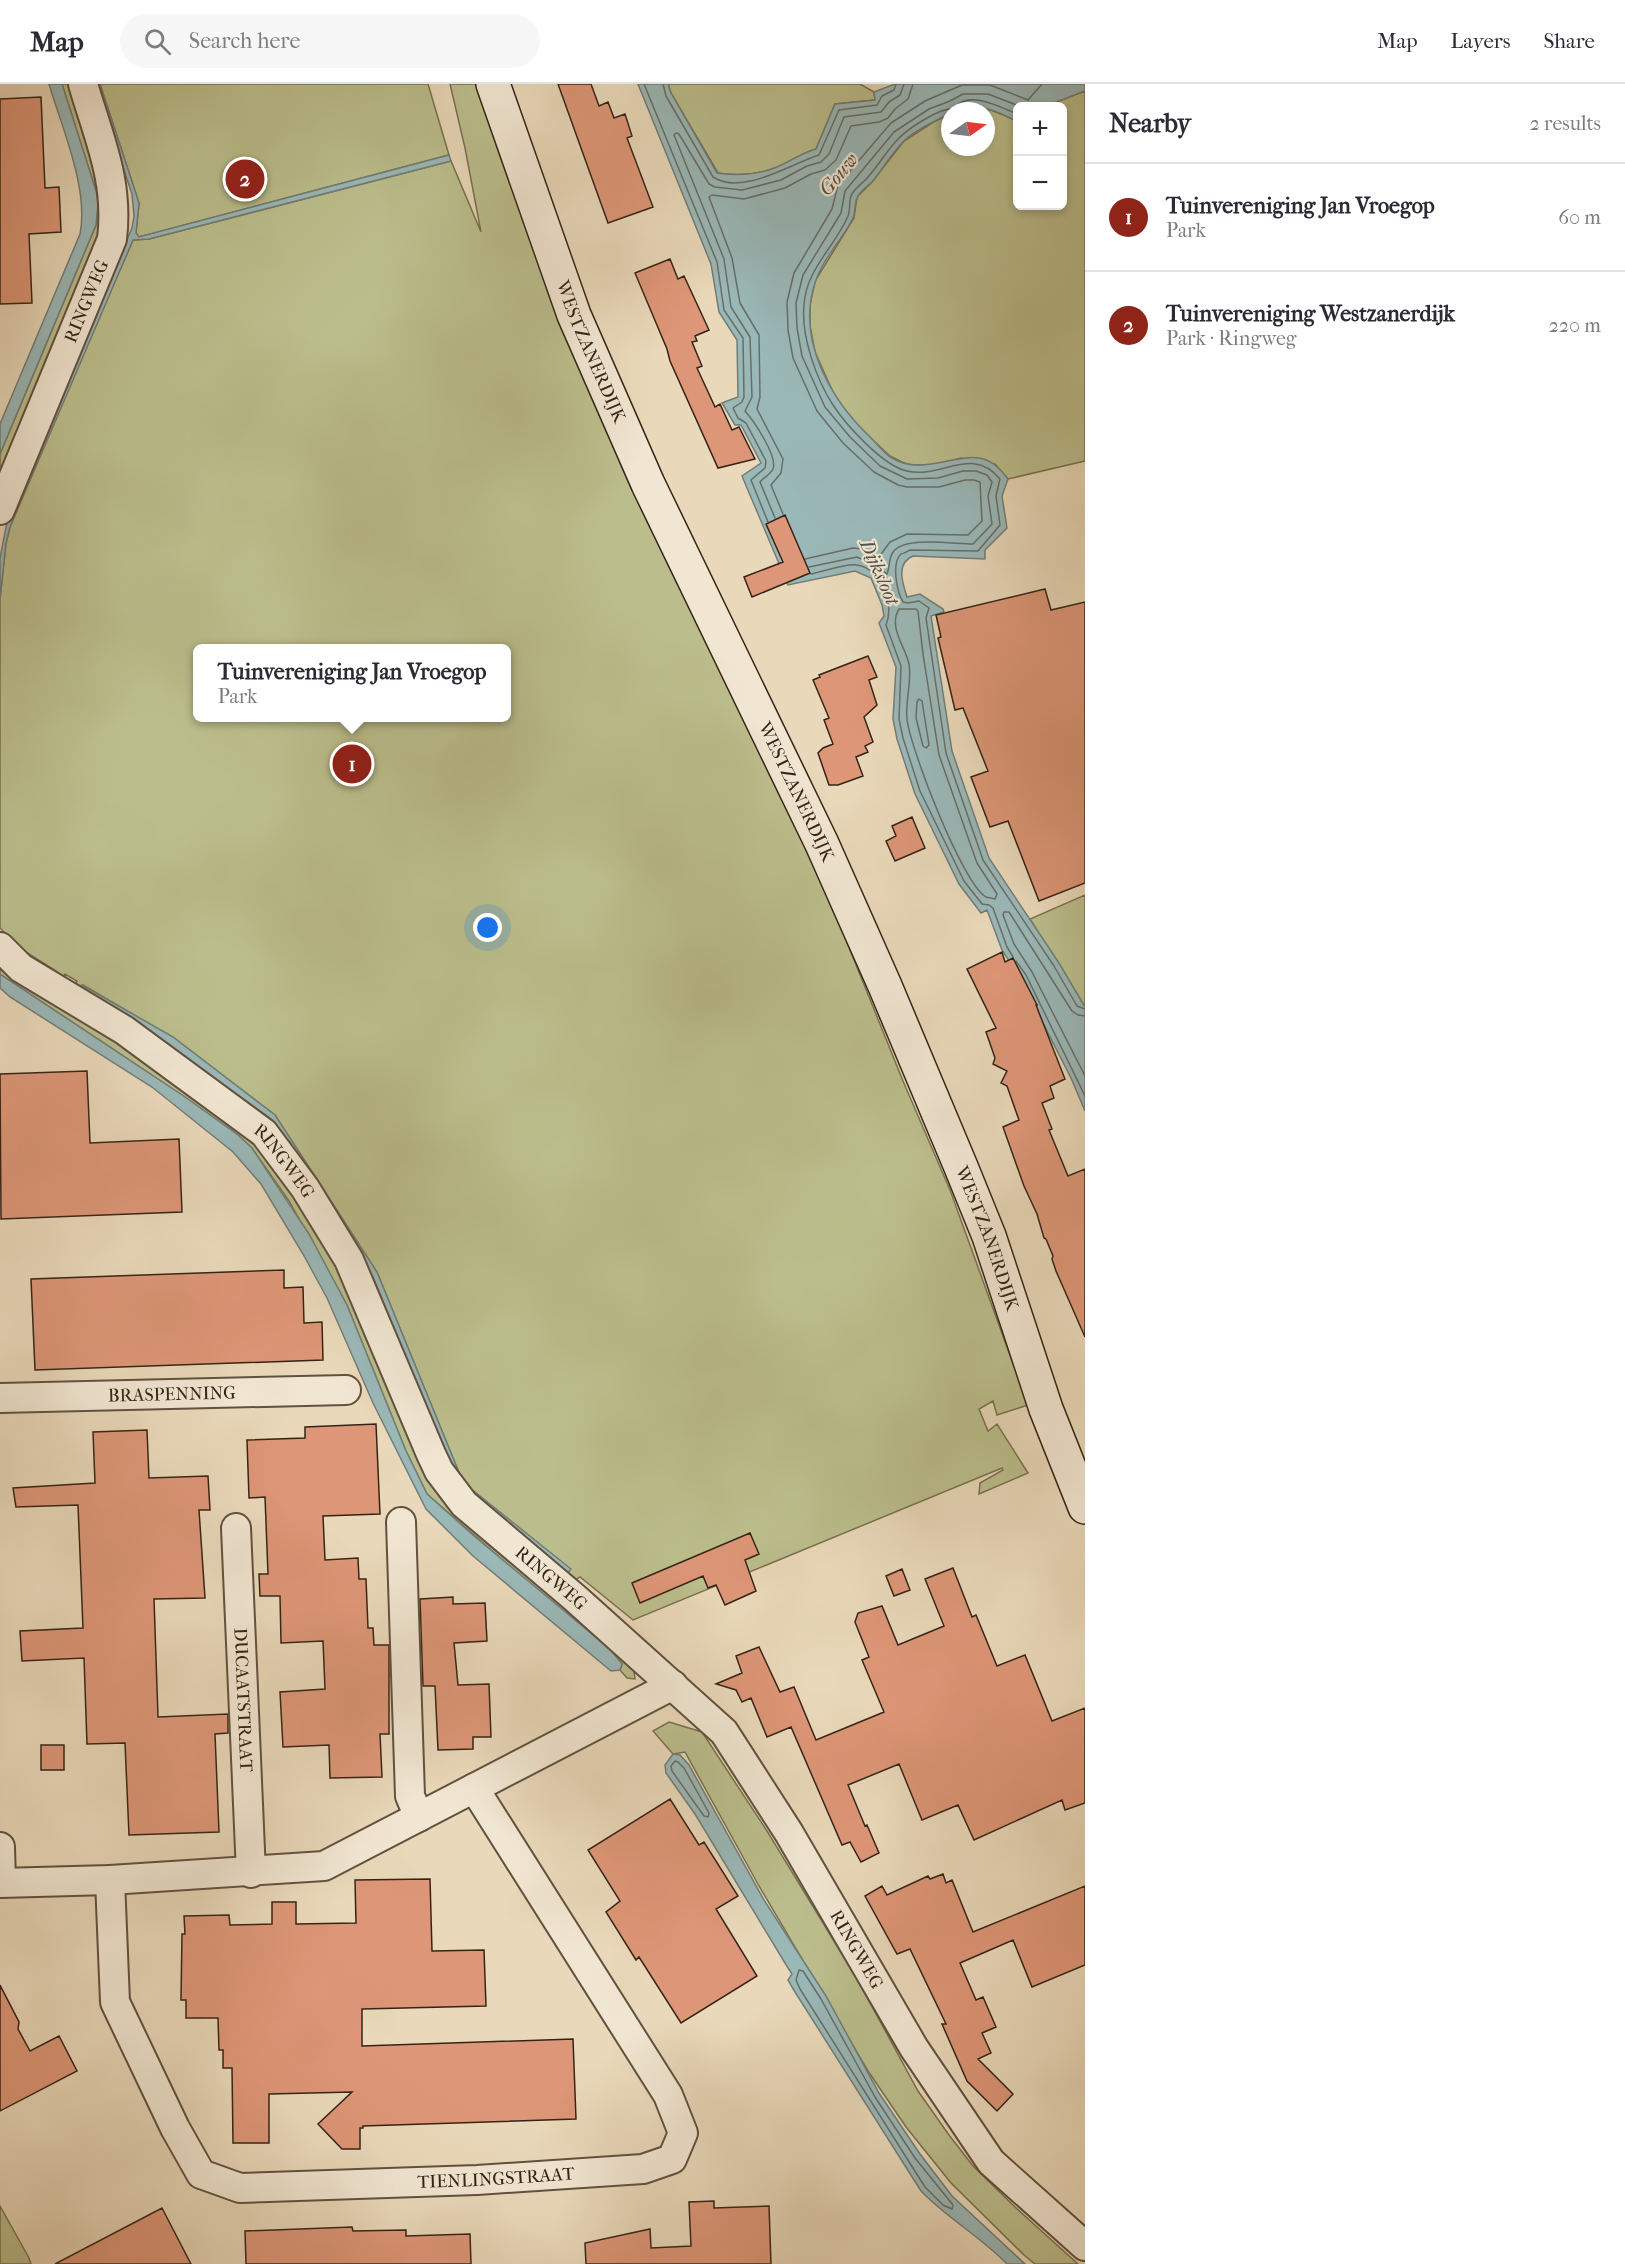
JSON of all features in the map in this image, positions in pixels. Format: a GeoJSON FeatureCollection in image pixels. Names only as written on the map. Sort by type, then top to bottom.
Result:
{"type":"FeatureCollection","features":[{"type":"Feature","properties":{"kind":"street","name":"RINGWEG"},"geometry":{"type":"LineString","coordinates":[[0,510],[112,239],[115,213],[111,176],[83,84]]}},
{"type":"Feature","properties":{"kind":"street","name":"WESTZANERDIJK"},"geometry":{"type":"LineString","coordinates":[[493,84],[579,326],[648,484],[822,844],[962,1167],[990,1236],[1046,1409],[1085,1507]]}},
{"type":"Feature","properties":{"kind":"street","name":"RINGWEG"},"geometry":{"type":"LineString","coordinates":[[0,947],[21,968],[124,1030],[264,1133],[305,1188],[349,1260],[439,1471],[464,1504],[673,1684],[724,1732],[789,1833],[914,2048],[991,2162],[1085,2246]]}},
{"type":"Feature","properties":{"kind":"street","name":"BRASPENNING"},"geometry":{"type":"LineString","coordinates":[[0,1398],[346,1390]]}},
{"type":"Feature","properties":{"kind":"street"},"geometry":{"type":"LineString","coordinates":[[401,1522],[410,1796],[419,1817]]}},
{"type":"Feature","properties":{"kind":"street","name":"DUCAATSTRAAT"},"geometry":{"type":"LineString","coordinates":[[236,1528],[250,1873]]}},
{"type":"Feature","properties":{"kind":"street"},"geometry":{"type":"LineString","coordinates":[[0,1847],[1,1883],[250,1873],[324,1866],[673,1684]]}},
{"type":"Feature","properties":{"kind":"street","name":"TIENLINGSTRAAT"},"geometry":{"type":"LineString","coordinates":[[110,1880],[115,2002],[175,2128],[201,2174],[240,2188],[465,2181],[643,2169],[672,2159],[683,2133],[668,2094],[474,1788]]}},
{"type":"Feature","properties":{"kind":"green space"},"geometry":{"type":"Polygon","coordinates":[[[62,84],[78,84],[111,208],[0,492],[0,454],[96,225],[97,194],[62,84]]]}},
{"type":"Feature","properties":{"kind":"green space"},"geometry":{"type":"Polygon","coordinates":[[[100,84],[428,84],[449,155],[139,237],[136,233],[139,203],[100,84]]]}},
{"type":"Feature","properties":{"kind":"green space"},"geometry":{"type":"Polygon","coordinates":[[[450,84],[481,84],[516,172],[569,342],[611,438],[806,841],[903,1081],[950,1190],[1028,1405],[997,1415],[993,1401],[979,1409],[988,1431],[997,1424],[1028,1473],[979,1494],[980,1483],[1003,1470],[1002,1468],[633,1620],[580,1577],[571,1583],[562,1579],[467,1498],[444,1465],[370,1288],[346,1243],[286,1150],[267,1129],[246,1109],[71,990],[77,981],[65,974],[59,982],[12,951],[0,940],[0,935],[23,956],[52,974],[57,974],[56,971],[21,949],[0,928],[0,599],[6,543],[10,527],[42,448],[133,240],[149,239],[451,161],[481,232],[450,84]],[[83,985],[78,988],[154,1035],[271,1119],[373,1277],[448,1462],[468,1492],[567,1574],[570,1569],[471,1489],[460,1475],[377,1272],[275,1115],[173,1038],[83,985]]]}},
{"type":"Feature","properties":{"kind":"green space"},"geometry":{"type":"Polygon","coordinates":[[[668,84],[860,84],[874,92],[875,100],[835,104],[816,149],[763,172],[726,174],[718,173],[668,84]]]}},
{"type":"Feature","properties":{"kind":"green space"},"geometry":{"type":"Polygon","coordinates":[[[1085,91],[1085,461],[1008,479],[995,464],[961,458],[936,465],[908,465],[890,456],[860,428],[837,401],[815,352],[810,326],[810,305],[815,281],[854,218],[857,197],[904,141],[941,118],[941,156],[995,156],[995,111],[1013,119],[1013,210],[1067,210],[1067,102],[1056,102],[1085,91]]]}},
{"type":"Feature","properties":{"kind":"green space"},"geometry":{"type":"Polygon","coordinates":[[[1085,895],[1085,1007],[1030,919],[1085,895]]]}},
{"type":"Feature","properties":{"kind":"green space"},"geometry":{"type":"Polygon","coordinates":[[[0,958],[253,1133],[333,1247],[432,1470],[633,1664],[635,1679],[627,1678],[620,1670],[622,1664],[427,1494],[406,1451],[347,1305],[289,1201],[252,1148],[238,1135],[185,1097],[0,974],[0,958]]]}},
{"type":"Feature","properties":{"kind":"green space"},"geometry":{"type":"Polygon","coordinates":[[[669,1722],[702,1732],[767,1831],[856,1977],[918,2091],[949,2135],[973,2166],[1078,2264],[1035,2264],[951,2183],[906,2127],[868,2071],[759,1886],[685,1752],[673,1754],[653,1731],[669,1722]]]}},
{"type":"Feature","properties":{"kind":"green space"},"geometry":{"type":"Polygon","coordinates":[[[0,2206],[29,2258],[31,2264],[0,2264],[0,2206]]]}},
{"type":"Feature","properties":{"kind":"water"},"geometry":{"type":"Polygon","coordinates":[[[49,84],[62,84],[97,194],[96,225],[0,454],[0,424],[80,234],[82,216],[78,178],[49,84]]]}},
{"type":"Feature","properties":{"kind":"water"},"geometry":{"type":"Polygon","coordinates":[[[95,84],[100,84],[139,203],[136,233],[139,237],[449,155],[451,161],[149,239],[133,240],[10,527],[0,599],[0,558],[8,517],[132,228],[134,216],[132,194],[95,84]]]}},
{"type":"Feature","properties":{"kind":"water"},"geometry":{"type":"Polygon","coordinates":[[[638,84],[668,84],[717,173],[740,175],[770,170],[816,149],[835,104],[875,100],[874,92],[895,84],[1085,84],[1085,91],[1056,102],[1013,102],[1013,119],[995,111],[995,102],[941,102],[941,118],[925,126],[903,142],[858,196],[852,220],[822,266],[815,283],[810,304],[810,326],[821,368],[831,387],[856,423],[890,457],[904,463],[918,465],[972,457],[984,459],[995,465],[1008,479],[1002,496],[1007,528],[985,550],[985,559],[913,556],[904,563],[902,579],[907,597],[920,594],[944,612],[931,616],[952,751],[989,858],[1059,963],[1085,1007],[1085,1111],[1071,1078],[1020,978],[1002,950],[987,910],[981,913],[959,884],[915,794],[893,719],[896,667],[879,623],[884,616],[871,578],[855,571],[788,585],[742,476],[761,463],[741,425],[735,425],[722,403],[738,397],[737,340],[719,312],[711,264],[638,84]]]}},
{"type":"Feature","properties":{"kind":"water"},"geometry":{"type":"Polygon","coordinates":[[[0,974],[185,1097],[238,1135],[252,1148],[309,1234],[347,1305],[406,1451],[427,1494],[610,1649],[622,1664],[620,1670],[611,1671],[473,1556],[426,1509],[373,1403],[327,1298],[261,1184],[233,1152],[152,1087],[10,997],[0,988],[0,974]]]}},
{"type":"Feature","properties":{"kind":"water"},"geometry":{"type":"Polygon","coordinates":[[[82,985],[173,1037],[275,1115],[377,1272],[460,1475],[471,1489],[571,1569],[566,1575],[468,1492],[448,1462],[373,1277],[271,1119],[154,1035],[78,988],[82,985]]]}},
{"type":"Feature","properties":{"kind":"water"},"geometry":{"type":"Polygon","coordinates":[[[673,1754],[680,1755],[689,1765],[764,1900],[826,1996],[879,2093],[920,2154],[952,2196],[1025,2264],[1007,2264],[921,2191],[795,1992],[788,1980],[792,1974],[695,1814],[666,1773],[665,1765],[673,1754]]]}},
{"type":"Feature","properties":{"kind":"building"},"geometry":{"type":"Polygon","coordinates":[[[558,84],[591,84],[599,106],[608,102],[614,118],[625,114],[632,136],[627,138],[653,207],[608,223],[558,84]]]}},
{"type":"Feature","properties":{"kind":"building"},"geometry":{"type":"Polygon","coordinates":[[[41,97],[45,188],[59,187],[61,232],[29,234],[32,303],[0,304],[0,99],[41,97]]]}},
{"type":"Feature","properties":{"kind":"building"},"geometry":{"type":"Polygon","coordinates":[[[670,259],[678,279],[684,276],[709,330],[695,336],[697,341],[692,342],[702,366],[697,368],[715,407],[720,404],[732,430],[739,427],[755,459],[718,468],[670,361],[635,273],[670,259]]]}},
{"type":"Feature","properties":{"kind":"building"},"geometry":{"type":"Polygon","coordinates":[[[785,515],[810,573],[752,597],[744,577],[783,562],[766,524],[785,515]]]}},
{"type":"Feature","properties":{"kind":"building"},"geometry":{"type":"Polygon","coordinates":[[[1045,589],[1051,610],[1085,602],[1085,883],[1039,901],[1008,821],[990,827],[971,777],[988,771],[963,708],[955,710],[938,638],[941,637],[936,615],[1045,589]]]}},
{"type":"Feature","properties":{"kind":"building"},"geometry":{"type":"Polygon","coordinates":[[[868,656],[877,677],[869,680],[877,705],[864,717],[873,742],[865,746],[868,752],[856,757],[863,776],[838,785],[829,785],[818,753],[833,744],[824,720],[829,718],[813,680],[820,677],[819,675],[868,656]]]}},
{"type":"Feature","properties":{"kind":"building"},"geometry":{"type":"Polygon","coordinates":[[[912,817],[925,848],[895,861],[886,841],[896,836],[892,826],[912,817]]]}},
{"type":"Feature","properties":{"kind":"building"},"geometry":{"type":"Polygon","coordinates":[[[1002,952],[1005,962],[1013,958],[1037,1005],[1065,1079],[1050,1086],[1054,1098],[1042,1103],[1052,1129],[1049,1130],[1068,1176],[1085,1169],[1085,1337],[1056,1271],[1053,1256],[1044,1238],[1003,1127],[1019,1120],[1007,1086],[1001,1083],[1007,1071],[993,1064],[995,1058],[986,1032],[996,1028],[967,969],[1002,952]]]}},
{"type":"Feature","properties":{"kind":"building"},"geometry":{"type":"Polygon","coordinates":[[[87,1071],[90,1143],[179,1139],[182,1212],[1,1219],[0,1074],[87,1071]]]}},
{"type":"Feature","properties":{"kind":"building"},"geometry":{"type":"Polygon","coordinates":[[[284,1270],[284,1288],[303,1287],[304,1323],[322,1322],[323,1360],[35,1370],[31,1279],[284,1270]]]}},
{"type":"Feature","properties":{"kind":"building"},"geometry":{"type":"Polygon","coordinates":[[[376,1424],[380,1514],[323,1516],[325,1560],[358,1558],[359,1579],[366,1579],[368,1628],[373,1628],[374,1645],[389,1645],[389,1734],[380,1734],[382,1777],[330,1778],[329,1745],[283,1747],[280,1692],[325,1689],[323,1641],[281,1643],[280,1596],[260,1596],[259,1574],[268,1574],[265,1497],[249,1498],[247,1440],[305,1438],[305,1427],[376,1424]]]}},
{"type":"Feature","properties":{"kind":"building"},"geometry":{"type":"Polygon","coordinates":[[[147,1430],[149,1478],[208,1476],[210,1510],[199,1510],[205,1598],[154,1599],[158,1717],[228,1714],[228,1733],[215,1734],[219,1832],[129,1835],[125,1743],[87,1744],[84,1658],[22,1661],[20,1631],[83,1628],[78,1505],[16,1507],[13,1488],[95,1483],[93,1432],[147,1430]]]}},
{"type":"Feature","properties":{"kind":"building"},"geometry":{"type":"Polygon","coordinates":[[[750,1533],[759,1554],[745,1560],[756,1591],[725,1605],[716,1585],[708,1588],[703,1576],[640,1603],[632,1583],[750,1533]]]}},
{"type":"Feature","properties":{"kind":"building"},"geometry":{"type":"Polygon","coordinates":[[[953,1568],[972,1617],[976,1615],[997,1666],[1025,1655],[1052,1721],[1085,1708],[1085,1803],[1065,1810],[1062,1800],[974,1840],[958,1805],[922,1820],[899,1764],[848,1785],[879,1853],[861,1862],[850,1842],[842,1845],[791,1727],[767,1737],[751,1698],[742,1702],[736,1690],[716,1684],[742,1673],[736,1656],[759,1647],[780,1692],[794,1687],[816,1740],[884,1712],[862,1660],[869,1657],[855,1622],[858,1613],[882,1606],[898,1645],[944,1626],[925,1579],[953,1568]]]}},
{"type":"Feature","properties":{"kind":"building"},"geometry":{"type":"Polygon","coordinates":[[[902,1569],[910,1590],[894,1596],[886,1576],[902,1569]]]}},
{"type":"Feature","properties":{"kind":"building"},"geometry":{"type":"Polygon","coordinates":[[[453,1597],[453,1604],[485,1603],[487,1641],[454,1643],[458,1685],[489,1684],[491,1737],[473,1737],[473,1749],[438,1750],[435,1686],[423,1686],[420,1599],[453,1597]]]}},
{"type":"Feature","properties":{"kind":"building"},"geometry":{"type":"Polygon","coordinates":[[[41,1745],[64,1745],[64,1770],[41,1770],[41,1745]]]}},
{"type":"Feature","properties":{"kind":"building"},"geometry":{"type":"Polygon","coordinates":[[[670,1799],[699,1845],[704,1842],[738,1896],[716,1909],[757,1976],[681,2023],[639,1957],[636,1960],[606,1912],[620,1901],[588,1850],[670,1799]]]}},
{"type":"Feature","properties":{"kind":"building"},"geometry":{"type":"Polygon","coordinates":[[[943,1874],[946,1883],[952,1880],[973,1932],[1085,1886],[1085,1965],[1032,1987],[1013,1940],[960,1963],[976,2000],[983,1997],[996,2027],[982,2033],[991,2053],[978,2059],[1013,2094],[997,2111],[967,2081],[942,2024],[946,2024],[910,1949],[897,1954],[865,1896],[882,1886],[887,1895],[928,1876],[930,1879],[943,1874]]]}},
{"type":"Feature","properties":{"kind":"building"},"geometry":{"type":"Polygon","coordinates":[[[430,1879],[432,1951],[484,1950],[486,2006],[362,2009],[362,2046],[573,2039],[576,2119],[363,2126],[360,2128],[360,2149],[342,2149],[318,2124],[352,2092],[269,2094],[269,2143],[233,2143],[232,2068],[223,2068],[223,2050],[219,2050],[218,2018],[186,2018],[186,2000],[181,2000],[184,1916],[229,1915],[230,1925],[272,1924],[272,1902],[296,1902],[296,1924],[356,1923],[355,1880],[430,1879]]]}},
{"type":"Feature","properties":{"kind":"building"},"geometry":{"type":"Polygon","coordinates":[[[0,1985],[19,2022],[18,2029],[30,2051],[59,2036],[77,2071],[0,2111],[0,1985]]]}},
{"type":"Feature","properties":{"kind":"building"},"geometry":{"type":"Polygon","coordinates":[[[714,2201],[714,2208],[769,2206],[771,2264],[586,2264],[585,2243],[650,2229],[651,2248],[691,2246],[689,2202],[714,2201]]]}},
{"type":"Feature","properties":{"kind":"building"},"geometry":{"type":"Polygon","coordinates":[[[162,2208],[191,2264],[55,2264],[143,2218],[162,2208]]]}},
{"type":"Feature","properties":{"kind":"building"},"geometry":{"type":"Polygon","coordinates":[[[352,2227],[353,2231],[406,2230],[406,2236],[470,2234],[471,2264],[246,2264],[245,2231],[352,2227]]]}},
{"type":"Feature","properties":{"kind":"place","name":"Tuinvereniging Westzanerdijk"},"geometry":{"type":"Point","coordinates":[245,179]}},
{"type":"Feature","properties":{"kind":"place","name":"Tuinvereniging Jan Vroegop"},"geometry":{"type":"Point","coordinates":[352,764]}},
{"type":"Feature","properties":{"kind":"water label","name":"Gouw"},"geometry":{"type":"Point","coordinates":[838,174]}},
{"type":"Feature","properties":{"kind":"water label","name":"Dijksloot"},"geometry":{"type":"Point","coordinates":[880,572]}}]}
